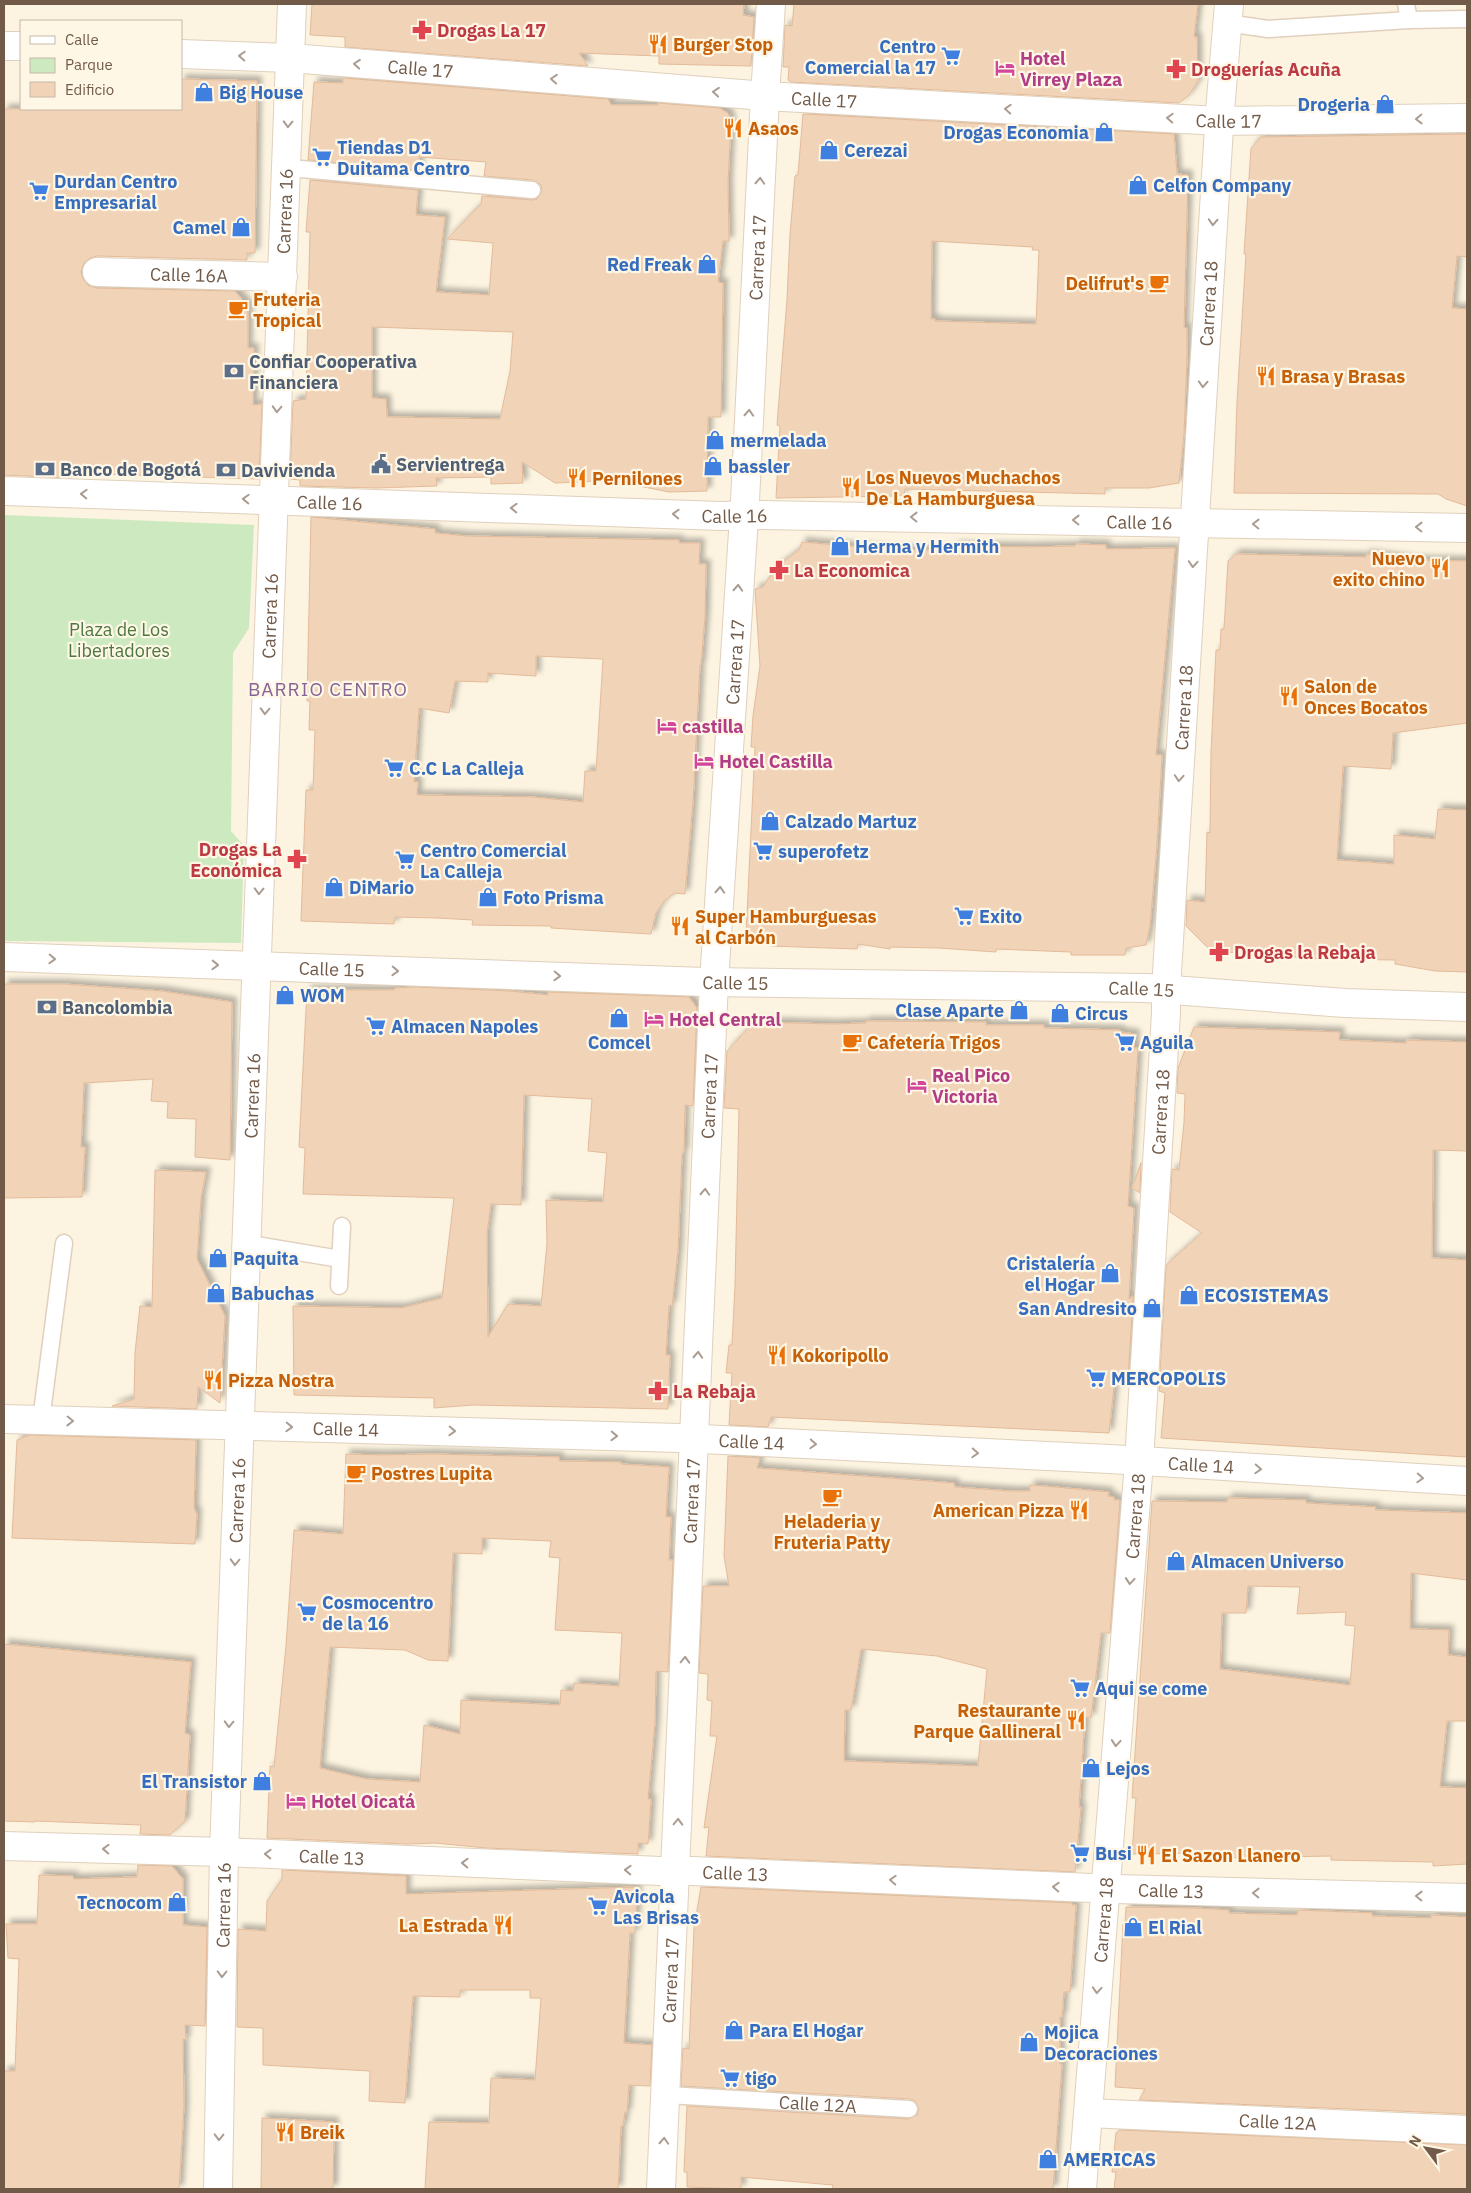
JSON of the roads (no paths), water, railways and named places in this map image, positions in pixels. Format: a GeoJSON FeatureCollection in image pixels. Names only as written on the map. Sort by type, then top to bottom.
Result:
{"type":"FeatureCollection","features":[{"type":"Feature","properties":{"kind":"street","name":"Carrera 16"},"geometry":{"type":"LineString","coordinates":[[218,2189],[224,1852],[292,4]]}},
{"type":"Feature","properties":{"kind":"street","name":"Carrera 17"},"geometry":{"type":"LineString","coordinates":[[661,2189],[667,2095],[714,982],[744,502],[771,4]]}},
{"type":"Feature","properties":{"kind":"street","name":"Carrera 18"},"geometry":{"type":"LineString","coordinates":[[1082,2189],[1104,1889],[1139,1462],[1219,121],[1228,13]]}},
{"type":"Feature","properties":{"kind":"street"},"geometry":{"type":"LineString","coordinates":[[4,46],[20,46]]}},
{"type":"Feature","properties":{"kind":"street","name":"Calle 17"},"geometry":{"type":"LineString","coordinates":[[182,54],[291,58],[765,96],[1219,121],[1467,118]]}},
{"type":"Feature","properties":{"kind":"street","name":"Calle 16A"},"geometry":{"type":"LineString","coordinates":[[97,272],[283,277]]}},
{"type":"Feature","properties":{"kind":"street","name":"Calle 16"},"geometry":{"type":"LineString","coordinates":[[4,492],[721,516],[742,514],[1467,528]]}},
{"type":"Feature","properties":{"kind":"street","name":"Calle 15"},"geometry":{"type":"LineString","coordinates":[[4,957],[714,982],[1166,990],[1345,1003],[1467,1007]]}},
{"type":"Feature","properties":{"kind":"street","name":"Calle 14"},"geometry":{"type":"LineString","coordinates":[[4,1419],[694,1438],[1467,1480]]}},
{"type":"Feature","properties":{"kind":"street","name":"Calle 13"},"geometry":{"type":"LineString","coordinates":[[4,1846],[224,1852],[1104,1889],[1467,1898]]}},
{"type":"Feature","properties":{"kind":"street","name":"Calle 12A"},"geometry":{"type":"LineString","coordinates":[[1088,2113],[1467,2130]]}},
{"type":"Feature","properties":{"kind":"lane"},"geometry":{"type":"LineString","coordinates":[[1406,4],[1409,20]]}},
{"type":"Feature","properties":{"kind":"lane"},"geometry":{"type":"LineString","coordinates":[[1228,13],[1268,29],[1409,20],[1467,19]]}},
{"type":"Feature","properties":{"kind":"lane"},"geometry":{"type":"LineString","coordinates":[[286,172],[301,169],[532,190]]}},
{"type":"Feature","properties":{"kind":"lane"},"geometry":{"type":"LineString","coordinates":[[339,1286],[342,1226]]}},
{"type":"Feature","properties":{"kind":"lane"},"geometry":{"type":"LineString","coordinates":[[41,1420],[64,1243]]}},
{"type":"Feature","properties":{"kind":"lane"},"geometry":{"type":"LineString","coordinates":[[246,1243],[340,1259]]}},
{"type":"Feature","properties":{"kind":"lane","name":"Calle 12A"},"geometry":{"type":"LineString","coordinates":[[667,2095],[909,2109]]}},
{"type":"Feature","properties":{"kind":"place","name":"Drogas La 17"},"geometry":{"type":"Point","coordinates":[422,30]}},
{"type":"Feature","properties":{"kind":"place","name":"Burger Stop"},"geometry":{"type":"Point","coordinates":[658,44]}},
{"type":"Feature","properties":{"kind":"place","name":"Centro Comercial la 17"},"geometry":{"type":"Point","coordinates":[951,56]}},
{"type":"Feature","properties":{"kind":"place","name":"Hotel Virrey Plaza"},"geometry":{"type":"Point","coordinates":[1005,68]}},
{"type":"Feature","properties":{"kind":"place","name":"Droguerías Acuña"},"geometry":{"type":"Point","coordinates":[1176,69]}},
{"type":"Feature","properties":{"kind":"place","name":"Big House"},"geometry":{"type":"Point","coordinates":[204,92]}},
{"type":"Feature","properties":{"kind":"place","name":"Drogeria"},"geometry":{"type":"Point","coordinates":[1385,104]}},
{"type":"Feature","properties":{"kind":"place","name":"Asaos"},"geometry":{"type":"Point","coordinates":[733,128]}},
{"type":"Feature","properties":{"kind":"place","name":"Drogas Economia"},"geometry":{"type":"Point","coordinates":[1104,132]}},
{"type":"Feature","properties":{"kind":"place","name":"Cerezai"},"geometry":{"type":"Point","coordinates":[829,150]}},
{"type":"Feature","properties":{"kind":"place","name":"Tiendas D1 Duitama Centro"},"geometry":{"type":"Point","coordinates":[322,157]}},
{"type":"Feature","properties":{"kind":"place","name":"Celfon Company"},"geometry":{"type":"Point","coordinates":[1138,185]}},
{"type":"Feature","properties":{"kind":"place","name":"Durdan Centro Empresarial"},"geometry":{"type":"Point","coordinates":[39,191]}},
{"type":"Feature","properties":{"kind":"place","name":"Camel"},"geometry":{"type":"Point","coordinates":[241,227]}},
{"type":"Feature","properties":{"kind":"place","name":"Red Freak"},"geometry":{"type":"Point","coordinates":[707,264]}},
{"type":"Feature","properties":{"kind":"place","name":"Delifrut's"},"geometry":{"type":"Point","coordinates":[1159,283]}},
{"type":"Feature","properties":{"kind":"place","name":"Fruteria Tropical"},"geometry":{"type":"Point","coordinates":[238,309]}},
{"type":"Feature","properties":{"kind":"place","name":"Confiar Cooperativa Financiera"},"geometry":{"type":"Point","coordinates":[234,371]}},
{"type":"Feature","properties":{"kind":"place","name":"Brasa y Brasas"},"geometry":{"type":"Point","coordinates":[1266,376]}},
{"type":"Feature","properties":{"kind":"place","name":"mermelada"},"geometry":{"type":"Point","coordinates":[715,440]}},
{"type":"Feature","properties":{"kind":"place","name":"Servientrega"},"geometry":{"type":"Point","coordinates":[381,464]}},
{"type":"Feature","properties":{"kind":"place","name":"bassler"},"geometry":{"type":"Point","coordinates":[713,466]}},
{"type":"Feature","properties":{"kind":"place","name":"Banco de Bogotá"},"geometry":{"type":"Point","coordinates":[45,469]}},
{"type":"Feature","properties":{"kind":"place","name":"Davivienda"},"geometry":{"type":"Point","coordinates":[226,470]}},
{"type":"Feature","properties":{"kind":"place","name":"Pernilones"},"geometry":{"type":"Point","coordinates":[577,478]}},
{"type":"Feature","properties":{"kind":"place","name":"Los Nuevos Muchachos De La Hamburguesa"},"geometry":{"type":"Point","coordinates":[851,487]}},
{"type":"Feature","properties":{"kind":"place","name":"Herma y Hermith"},"geometry":{"type":"Point","coordinates":[840,546]}},
{"type":"Feature","properties":{"kind":"place","name":"Nuevo exito chino"},"geometry":{"type":"Point","coordinates":[1440,568]}},
{"type":"Feature","properties":{"kind":"place","name":"La Economica"},"geometry":{"type":"Point","coordinates":[779,570]}},
{"type":"Feature","properties":{"kind":"place","name":"Salon de Onces Bocatos"},"geometry":{"type":"Point","coordinates":[1289,696]}},
{"type":"Feature","properties":{"kind":"place","name":"castilla"},"geometry":{"type":"Point","coordinates":[667,726]}},
{"type":"Feature","properties":{"kind":"place","name":"Hotel Castilla"},"geometry":{"type":"Point","coordinates":[704,761]}},
{"type":"Feature","properties":{"kind":"place","name":"C.C La Calleja"},"geometry":{"type":"Point","coordinates":[394,768]}},
{"type":"Feature","properties":{"kind":"place","name":"Calzado Martuz"},"geometry":{"type":"Point","coordinates":[770,821]}},
{"type":"Feature","properties":{"kind":"place","name":"superofetz"},"geometry":{"type":"Point","coordinates":[763,851]}},
{"type":"Feature","properties":{"kind":"place","name":"Drogas La Económica"},"geometry":{"type":"Point","coordinates":[297,859]}},
{"type":"Feature","properties":{"kind":"place","name":"Centro Comercial La Calleja"},"geometry":{"type":"Point","coordinates":[405,860]}},
{"type":"Feature","properties":{"kind":"place","name":"DiMario"},"geometry":{"type":"Point","coordinates":[334,887]}},
{"type":"Feature","properties":{"kind":"place","name":"Foto Prisma"},"geometry":{"type":"Point","coordinates":[488,897]}},
{"type":"Feature","properties":{"kind":"place","name":"Exito"},"geometry":{"type":"Point","coordinates":[964,916]}},
{"type":"Feature","properties":{"kind":"place","name":"Super Hamburguesas al Carbón"},"geometry":{"type":"Point","coordinates":[680,926]}},
{"type":"Feature","properties":{"kind":"place","name":"Drogas la Rebaja"},"geometry":{"type":"Point","coordinates":[1219,952]}},
{"type":"Feature","properties":{"kind":"place","name":"WOM"},"geometry":{"type":"Point","coordinates":[285,995]}},
{"type":"Feature","properties":{"kind":"place","name":"Bancolombia"},"geometry":{"type":"Point","coordinates":[47,1007]}},
{"type":"Feature","properties":{"kind":"place","name":"Clase Aparte"},"geometry":{"type":"Point","coordinates":[1019,1010]}},
{"type":"Feature","properties":{"kind":"place","name":"Circus"},"geometry":{"type":"Point","coordinates":[1060,1013]}},
{"type":"Feature","properties":{"kind":"place","name":"Comcel"},"geometry":{"type":"Point","coordinates":[619,1018]}},
{"type":"Feature","properties":{"kind":"place","name":"Hotel Central"},"geometry":{"type":"Point","coordinates":[654,1019]}},
{"type":"Feature","properties":{"kind":"place","name":"Almacen Napoles"},"geometry":{"type":"Point","coordinates":[376,1026]}},
{"type":"Feature","properties":{"kind":"place","name":"Cafetería Trigos"},"geometry":{"type":"Point","coordinates":[852,1042]}},
{"type":"Feature","properties":{"kind":"place","name":"Aguila"},"geometry":{"type":"Point","coordinates":[1125,1042]}},
{"type":"Feature","properties":{"kind":"place","name":"Real Pico Victoria"},"geometry":{"type":"Point","coordinates":[917,1085]}},
{"type":"Feature","properties":{"kind":"place","name":"Paquita"},"geometry":{"type":"Point","coordinates":[218,1258]}},
{"type":"Feature","properties":{"kind":"place","name":"Cristalería el Hogar"},"geometry":{"type":"Point","coordinates":[1110,1273]}},
{"type":"Feature","properties":{"kind":"place","name":"Babuchas"},"geometry":{"type":"Point","coordinates":[216,1293]}},
{"type":"Feature","properties":{"kind":"place","name":"ECOSISTEMAS"},"geometry":{"type":"Point","coordinates":[1189,1295]}},
{"type":"Feature","properties":{"kind":"place","name":"San Andresito"},"geometry":{"type":"Point","coordinates":[1152,1308]}},
{"type":"Feature","properties":{"kind":"place","name":"Kokoripollo"},"geometry":{"type":"Point","coordinates":[777,1355]}},
{"type":"Feature","properties":{"kind":"place","name":"MERCOPOLIS"},"geometry":{"type":"Point","coordinates":[1096,1378]}},
{"type":"Feature","properties":{"kind":"place","name":"Pizza Nostra"},"geometry":{"type":"Point","coordinates":[213,1380]}},
{"type":"Feature","properties":{"kind":"place","name":"La Rebaja"},"geometry":{"type":"Point","coordinates":[658,1391]}},
{"type":"Feature","properties":{"kind":"place","name":"Postres Lupita"},"geometry":{"type":"Point","coordinates":[356,1473]}},
{"type":"Feature","properties":{"kind":"place","name":"Heladeria y Fruteria Patty"},"geometry":{"type":"Point","coordinates":[832,1497]}},
{"type":"Feature","properties":{"kind":"place","name":"American Pizza"},"geometry":{"type":"Point","coordinates":[1079,1510]}},
{"type":"Feature","properties":{"kind":"place","name":"Almacen Universo"},"geometry":{"type":"Point","coordinates":[1176,1561]}},
{"type":"Feature","properties":{"kind":"place","name":"Cosmocentro de la 16"},"geometry":{"type":"Point","coordinates":[307,1612]}},
{"type":"Feature","properties":{"kind":"place","name":"Aqui se come"},"geometry":{"type":"Point","coordinates":[1080,1688]}},
{"type":"Feature","properties":{"kind":"place","name":"Restaurante Parque Gallineral"},"geometry":{"type":"Point","coordinates":[1076,1720]}},
{"type":"Feature","properties":{"kind":"place","name":"Lejos"},"geometry":{"type":"Point","coordinates":[1091,1768]}},
{"type":"Feature","properties":{"kind":"place","name":"El Transistor"},"geometry":{"type":"Point","coordinates":[262,1781]}},
{"type":"Feature","properties":{"kind":"place","name":"Hotel Oicatá"},"geometry":{"type":"Point","coordinates":[296,1801]}},
{"type":"Feature","properties":{"kind":"place","name":"Busi"},"geometry":{"type":"Point","coordinates":[1080,1853]}},
{"type":"Feature","properties":{"kind":"place","name":"El Sazon Llanero"},"geometry":{"type":"Point","coordinates":[1146,1855]}},
{"type":"Feature","properties":{"kind":"place","name":"Tecnocom"},"geometry":{"type":"Point","coordinates":[177,1902]}},
{"type":"Feature","properties":{"kind":"place","name":"Avicola Las Brisas"},"geometry":{"type":"Point","coordinates":[598,1906]}},
{"type":"Feature","properties":{"kind":"place","name":"La Estrada"},"geometry":{"type":"Point","coordinates":[503,1925]}},
{"type":"Feature","properties":{"kind":"place","name":"El Rial"},"geometry":{"type":"Point","coordinates":[1133,1927]}},
{"type":"Feature","properties":{"kind":"place","name":"Para El Hogar"},"geometry":{"type":"Point","coordinates":[734,2030]}},
{"type":"Feature","properties":{"kind":"place","name":"Mojica Decoraciones"},"geometry":{"type":"Point","coordinates":[1029,2042]}},
{"type":"Feature","properties":{"kind":"place","name":"tigo"},"geometry":{"type":"Point","coordinates":[730,2078]}},
{"type":"Feature","properties":{"kind":"place","name":"Breik"},"geometry":{"type":"Point","coordinates":[285,2132]}},
{"type":"Feature","properties":{"kind":"place","name":"AMERICAS"},"geometry":{"type":"Point","coordinates":[1048,2159]}},
{"type":"Feature","properties":{"kind":"district","name":"BARRIO CENTRO"},"geometry":{"type":"Point","coordinates":[328,689]}},
{"type":"Feature","properties":{"kind":"park label","name":"Plaza de Los Libertadores"},"geometry":{"type":"Point","coordinates":[119,639]}}]}
